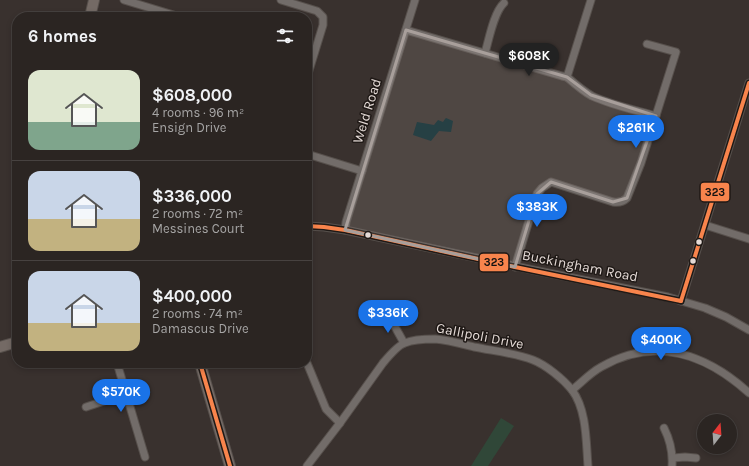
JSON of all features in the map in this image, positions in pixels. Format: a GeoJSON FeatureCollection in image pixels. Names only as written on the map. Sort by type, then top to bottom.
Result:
{"type":"FeatureCollection","features":[{"type":"Feature","properties":{"kind":"main road"},"geometry":{"type":"LineString","coordinates":[[91,12],[94,0]]}},
{"type":"Feature","properties":{"kind":"main road"},"geometry":{"type":"LineString","coordinates":[[0,347],[12,343]]}},
{"type":"Feature","properties":{"kind":"main road"},"geometry":{"type":"LineString","coordinates":[[201,368],[230,466]]}},
{"type":"Feature","properties":{"kind":"street"},"geometry":{"type":"LineString","coordinates":[[124,0],[164,12]]}},
{"type":"Feature","properties":{"kind":"street"},"geometry":{"type":"LineString","coordinates":[[282,0],[317,11],[323,17],[323,25],[312,61]]}},
{"type":"Feature","properties":{"kind":"street","name":"Weld Road"},"geometry":{"type":"LineString","coordinates":[[345,230],[346,222],[415,0]]}},
{"type":"Feature","properties":{"kind":"street"},"geometry":{"type":"LineString","coordinates":[[567,77],[591,0]]}},
{"type":"Feature","properties":{"kind":"street"},"geometry":{"type":"LineString","coordinates":[[485,53],[497,13],[500,6],[504,3]]}},
{"type":"Feature","properties":{"kind":"street"},"geometry":{"type":"LineString","coordinates":[[406,30],[567,77],[578,87],[604,101],[656,116]]}},
{"type":"Feature","properties":{"kind":"street"},"geometry":{"type":"LineString","coordinates":[[515,267],[537,194],[542,188],[551,182],[619,203],[624,201],[630,194],[634,179],[641,164],[676,52],[647,44]]}},
{"type":"Feature","properties":{"kind":"street"},"geometry":{"type":"LineString","coordinates":[[681,301],[749,83]]}},
{"type":"Feature","properties":{"kind":"street"},"geometry":{"type":"LineString","coordinates":[[312,156],[362,171]]}},
{"type":"Feature","properties":{"kind":"street"},"geometry":{"type":"LineString","coordinates":[[705,225],[749,238]]}},
{"type":"Feature","properties":{"kind":"street","name":"Buckingham Road"},"geometry":{"type":"LineString","coordinates":[[312,226],[345,230],[681,301],[705,308],[726,317],[749,330]]}},
{"type":"Feature","properties":{"kind":"street"},"geometry":{"type":"LineString","coordinates":[[306,466],[340,423],[383,363],[404,343],[394,325],[384,315]]}},
{"type":"Feature","properties":{"kind":"street","name":"Gallipoli Drive"},"geometry":{"type":"LineString","coordinates":[[404,343],[416,340],[436,339],[520,356],[534,360],[546,367],[572,390],[580,405],[584,421],[588,466]]}},
{"type":"Feature","properties":{"kind":"street"},"geometry":{"type":"LineString","coordinates":[[572,390],[600,368],[624,357],[642,352],[660,351],[680,354],[697,359],[717,369],[737,382],[749,393]]}},
{"type":"Feature","properties":{"kind":"street"},"geometry":{"type":"LineString","coordinates":[[118,368],[145,457]]}},
{"type":"Feature","properties":{"kind":"street"},"geometry":{"type":"LineString","coordinates":[[309,368],[326,410],[340,423]]}},
{"type":"Feature","properties":{"kind":"street"},"geometry":{"type":"LineString","coordinates":[[86,407],[125,394]]}},
{"type":"Feature","properties":{"kind":"street"},"geometry":{"type":"LineString","coordinates":[[664,428],[668,437],[673,458],[672,466]]}},
{"type":"Feature","properties":{"kind":"street"},"geometry":{"type":"LineString","coordinates":[[673,458],[696,458]]}},
{"type":"Feature","properties":{"kind":"highlighted area"},"geometry":{"type":"Polygon","coordinates":[[[406,30],[567,77],[591,95],[656,116],[627,198],[613,202],[551,182],[537,194],[515,267],[345,230],[406,30]]]}},
{"type":"Feature","properties":{"kind":"green space"},"geometry":{"type":"Polygon","coordinates":[[[501,418],[514,426],[488,466],[471,466],[501,418]]]}},
{"type":"Feature","properties":{"kind":"water"},"geometry":{"type":"Polygon","coordinates":[[[446,118],[453,121],[451,132],[439,131],[431,141],[413,135],[417,122],[434,125],[438,120],[443,122],[446,118]]]}},
{"type":"Feature","properties":{"kind":"transit line","name":"323"},"geometry":{"type":"LineString","coordinates":[[681,301],[749,83]]}},
{"type":"Feature","properties":{"kind":"transit line","name":"323"},"geometry":{"type":"LineString","coordinates":[[312,226],[345,230],[681,301]]}},
{"type":"Feature","properties":{"kind":"transit line","name":"323"},"geometry":{"type":"LineString","coordinates":[[201,368],[230,466]]}}]}
